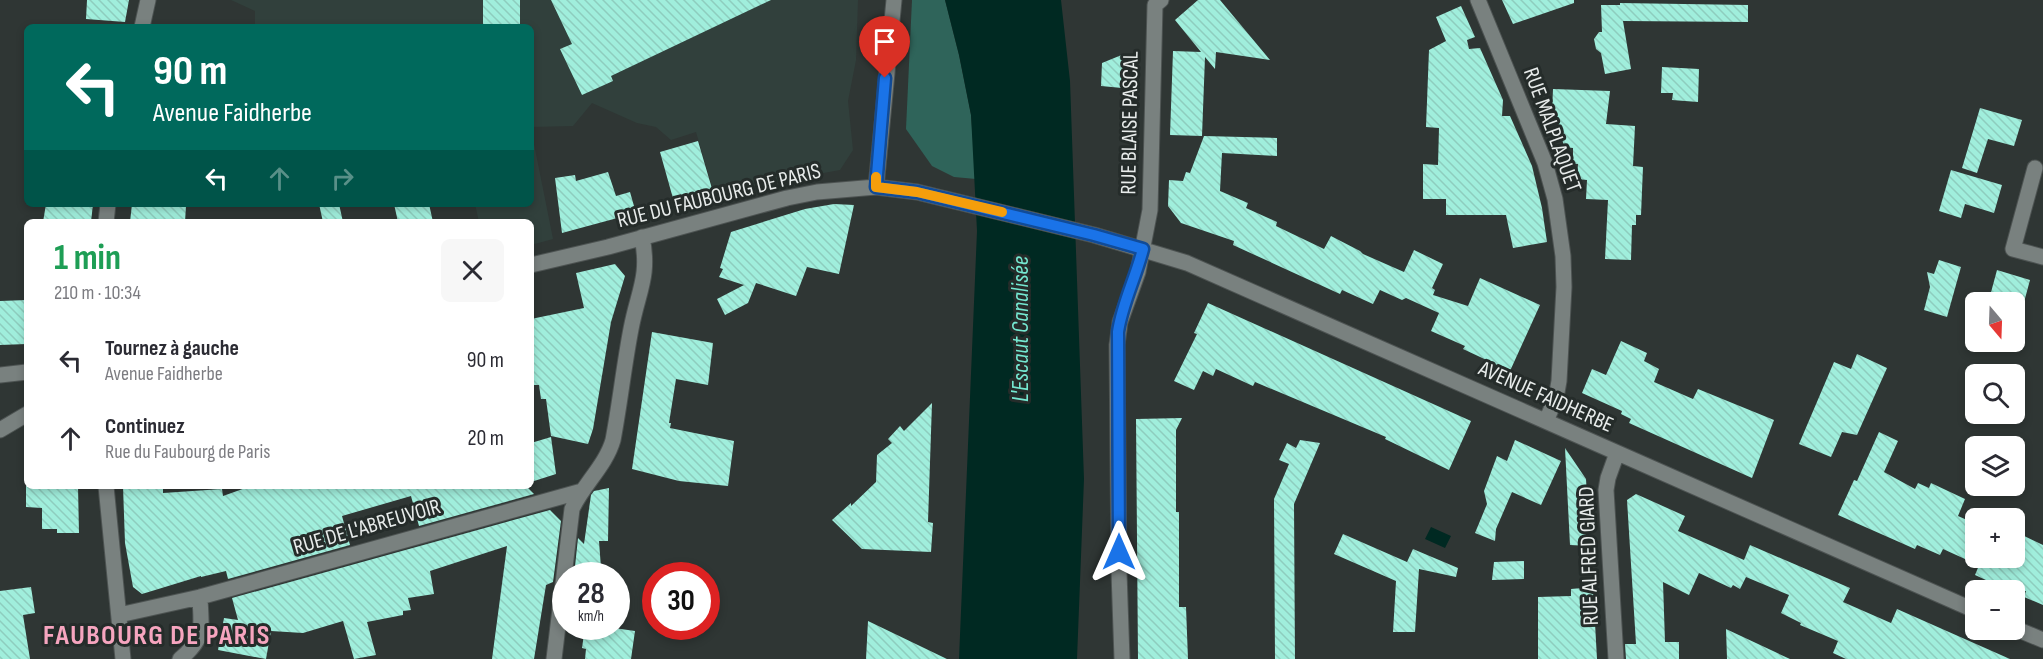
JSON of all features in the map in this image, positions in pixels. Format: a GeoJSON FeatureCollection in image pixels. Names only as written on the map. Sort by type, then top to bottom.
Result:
{"type":"FeatureCollection","features":[{"type":"Feature","properties":{"kind":"street"},"geometry":{"type":"LineString","coordinates":[[143,24],[148,0]]}},
{"type":"Feature","properties":{"kind":"street"},"geometry":{"type":"LineString","coordinates":[[876,187],[894,0]]}},
{"type":"Feature","properties":{"kind":"street","name":"RUE MALPLAQUET"},"geometry":{"type":"LineString","coordinates":[[1478,0],[1554,190],[1563,256],[1564,287],[1558,389],[1546,421]]}},
{"type":"Feature","properties":{"kind":"street","name":"RUE BLAISE PASCAL"},"geometry":{"type":"LineString","coordinates":[[1122,659],[1117,345],[1120,322],[1138,272],[1151,197],[1155,2]]}},
{"type":"Feature","properties":{"kind":"street"},"geometry":{"type":"LineString","coordinates":[[2035,168],[2013,249],[2043,257]]}},
{"type":"Feature","properties":{"kind":"street","name":"RUE DU FAUBOURG DE PARIS"},"geometry":{"type":"LineString","coordinates":[[534,264],[787,198],[817,192],[876,187],[917,192],[1094,235]]}},
{"type":"Feature","properties":{"kind":"street","name":"AVENUE FAIDHERBE"},"geometry":{"type":"LineString","coordinates":[[1094,235],[1206,271],[1965,605]]}},
{"type":"Feature","properties":{"kind":"street"},"geometry":{"type":"LineString","coordinates":[[554,659],[571,515],[582,491],[608,453],[613,440],[631,330],[645,276],[646,264],[642,237]]}},
{"type":"Feature","properties":{"kind":"street"},"geometry":{"type":"LineString","coordinates":[[0,375],[24,372]]}},
{"type":"Feature","properties":{"kind":"street"},"geometry":{"type":"LineString","coordinates":[[0,430],[24,416]]}},
{"type":"Feature","properties":{"kind":"street","name":"RUE ALFRED GIARD"},"geometry":{"type":"LineString","coordinates":[[1616,659],[1606,490],[1617,453]]}},
{"type":"Feature","properties":{"kind":"street"},"geometry":{"type":"LineString","coordinates":[[106,489],[123,659]]}},
{"type":"Feature","properties":{"kind":"street","name":"RUE DE L'ABREUVOIR"},"geometry":{"type":"LineString","coordinates":[[119,615],[200,597],[582,491]]}},
{"type":"Feature","properties":{"kind":"street"},"geometry":{"type":"LineString","coordinates":[[180,659],[198,642],[201,626],[200,597]]}},
{"type":"Feature","properties":{"kind":"street"},"geometry":{"type":"LineString","coordinates":[[2025,633],[2043,640]]}},
{"type":"Feature","properties":{"kind":"shaded area"},"geometry":{"type":"Polygon","coordinates":[[[231,0],[858,0],[856,60],[848,101],[853,150],[840,170],[714,193],[696,132],[671,140],[656,127],[637,123],[592,103],[573,126],[534,127],[534,24],[255,24],[255,11],[231,0]]]}},
{"type":"Feature","properties":{"kind":"shaded area"},"geometry":{"type":"Polygon","coordinates":[[[912,0],[945,0],[971,115],[976,179],[954,177],[932,166],[906,129],[912,0]]]}},
{"type":"Feature","properties":{"kind":"shaded area"},"geometry":{"type":"Polygon","coordinates":[[[534,144],[553,239],[534,244],[534,219],[478,219],[476,207],[534,207],[534,144]]]}},
{"type":"Feature","properties":{"kind":"water","name":"L'Escaut Canalisée"},"geometry":{"type":"Polygon","coordinates":[[[945,0],[1061,0],[1070,81],[1084,479],[1077,659],[959,659],[977,231],[971,115],[945,0]]]}},
{"type":"Feature","properties":{"kind":"water"},"geometry":{"type":"Polygon","coordinates":[[[1431,527],[1451,536],[1445,548],[1425,539],[1431,527]]]}},
{"type":"Feature","properties":{"kind":"building"},"geometry":{"type":"Polygon","coordinates":[[[87,0],[129,0],[125,22],[86,19],[87,0]]]}},
{"type":"Feature","properties":{"kind":"building"},"geometry":{"type":"Polygon","coordinates":[[[483,0],[520,0],[520,24],[483,24],[483,0]]]}},
{"type":"Feature","properties":{"kind":"building"},"geometry":{"type":"Polygon","coordinates":[[[551,0],[771,0],[611,76],[613,81],[582,95],[560,49],[572,44],[551,0]]]}},
{"type":"Feature","properties":{"kind":"building"},"geometry":{"type":"Polygon","coordinates":[[[1198,0],[1220,0],[1270,60],[1216,52],[1215,69],[1205,57],[1202,136],[1170,135],[1173,51],[1201,52],[1175,20],[1198,0]]]}},
{"type":"Feature","properties":{"kind":"building"},"geometry":{"type":"Polygon","coordinates":[[[1502,0],[1574,0],[1574,3],[1513,24],[1502,0]]]}},
{"type":"Feature","properties":{"kind":"building"},"geometry":{"type":"Polygon","coordinates":[[[1620,3],[1748,5],[1748,22],[1623,21],[1631,69],[1605,74],[1601,53],[1596,49],[1594,39],[1599,32],[1602,32],[1601,5],[1620,5],[1620,3]]]}},
{"type":"Feature","properties":{"kind":"building"},"geometry":{"type":"Polygon","coordinates":[[[1461,6],[1475,37],[1467,40],[1469,49],[1480,48],[1503,100],[1502,116],[1510,116],[1532,166],[1547,242],[1513,248],[1506,215],[1446,215],[1446,199],[1423,199],[1423,164],[1438,165],[1439,128],[1426,127],[1429,50],[1446,41],[1436,17],[1461,6]]]}},
{"type":"Feature","properties":{"kind":"building"},"geometry":{"type":"Polygon","coordinates":[[[1124,54],[1122,88],[1101,86],[1102,63],[1124,54]]]}},
{"type":"Feature","properties":{"kind":"building"},"geometry":{"type":"Polygon","coordinates":[[[1662,67],[1699,69],[1698,102],[1672,100],[1673,93],[1661,93],[1662,67]]]}},
{"type":"Feature","properties":{"kind":"building"},"geometry":{"type":"Polygon","coordinates":[[[1553,89],[1610,91],[1606,124],[1635,126],[1633,166],[1643,167],[1641,215],[1636,215],[1636,225],[1632,225],[1631,260],[1605,259],[1608,200],[1586,199],[1587,180],[1577,179],[1578,164],[1573,164],[1573,148],[1564,147],[1556,112],[1552,112],[1553,89]]]}},
{"type":"Feature","properties":{"kind":"building"},"geometry":{"type":"Polygon","coordinates":[[[1980,108],[2022,120],[2014,146],[1988,139],[1977,173],[1962,168],[1980,108]]]}},
{"type":"Feature","properties":{"kind":"building"},"geometry":{"type":"Polygon","coordinates":[[[1204,136],[1277,138],[1277,156],[1222,153],[1220,191],[1248,203],[1246,208],[1277,222],[1276,226],[1324,249],[1331,236],[1363,254],[1404,272],[1414,250],[1443,264],[1432,288],[1435,290],[1433,295],[1468,306],[1480,278],[1540,305],[1510,371],[1463,349],[1465,346],[1431,331],[1439,313],[1406,298],[1402,300],[1380,290],[1373,304],[1342,290],[1340,294],[1233,245],[1234,241],[1181,223],[1168,206],[1169,180],[1183,181],[1186,172],[1190,173],[1204,136]]]}},
{"type":"Feature","properties":{"kind":"building"},"geometry":{"type":"Polygon","coordinates":[[[698,141],[713,192],[674,202],[660,152],[698,141]]]}},
{"type":"Feature","properties":{"kind":"building"},"geometry":{"type":"Polygon","coordinates":[[[1951,170],[2002,185],[1994,213],[1965,204],[1961,218],[1939,211],[1951,170]]]}},
{"type":"Feature","properties":{"kind":"building"},"geometry":{"type":"Polygon","coordinates":[[[608,172],[616,196],[630,192],[636,213],[562,233],[555,178],[575,175],[576,181],[608,172]]]}},
{"type":"Feature","properties":{"kind":"building"},"geometry":{"type":"Polygon","coordinates":[[[834,204],[854,205],[839,274],[807,267],[796,296],[756,283],[748,303],[725,315],[717,299],[744,285],[719,277],[723,269],[720,268],[731,232],[805,209],[834,204]]]}},
{"type":"Feature","properties":{"kind":"building"},"geometry":{"type":"Polygon","coordinates":[[[46,207],[93,207],[91,219],[44,219],[46,207]]]}},
{"type":"Feature","properties":{"kind":"building"},"geometry":{"type":"Polygon","coordinates":[[[132,207],[186,207],[185,219],[130,219],[132,207]]]}},
{"type":"Feature","properties":{"kind":"building"},"geometry":{"type":"Polygon","coordinates":[[[320,207],[340,207],[342,219],[322,219],[320,207]]]}},
{"type":"Feature","properties":{"kind":"building"},"geometry":{"type":"Polygon","coordinates":[[[395,207],[430,207],[432,219],[397,219],[395,207]]]}},
{"type":"Feature","properties":{"kind":"building"},"geometry":{"type":"Polygon","coordinates":[[[1939,260],[1961,267],[1947,317],[1924,310],[1930,287],[1927,272],[1934,274],[1939,260]]]}},
{"type":"Feature","properties":{"kind":"building"},"geometry":{"type":"Polygon","coordinates":[[[615,264],[625,276],[611,322],[593,429],[588,444],[551,436],[546,399],[541,399],[539,385],[534,385],[534,318],[584,308],[576,273],[615,264]]]}},
{"type":"Feature","properties":{"kind":"building"},"geometry":{"type":"Polygon","coordinates":[[[1997,270],[2030,280],[2025,299],[2025,292],[1991,292],[1997,270]]]}},
{"type":"Feature","properties":{"kind":"building"},"geometry":{"type":"Polygon","coordinates":[[[24,300],[24,344],[0,345],[0,301],[24,300]]]}},
{"type":"Feature","properties":{"kind":"building"},"geometry":{"type":"Polygon","coordinates":[[[1208,303],[1471,421],[1449,470],[1385,439],[1386,437],[1255,382],[1253,386],[1216,369],[1213,376],[1203,371],[1194,390],[1174,381],[1197,334],[1194,333],[1208,303]]]}},
{"type":"Feature","properties":{"kind":"building"},"geometry":{"type":"Polygon","coordinates":[[[652,332],[713,343],[708,385],[676,379],[669,423],[671,423],[670,428],[734,441],[728,486],[679,481],[632,469],[652,332]]]}},
{"type":"Feature","properties":{"kind":"building"},"geometry":{"type":"Polygon","coordinates":[[[1621,341],[1647,353],[1644,361],[1659,369],[1654,382],[1693,399],[1698,389],[1774,420],[1752,478],[1629,423],[1631,419],[1621,414],[1622,411],[1582,393],[1592,369],[1606,375],[1621,341]]]}},
{"type":"Feature","properties":{"kind":"building"},"geometry":{"type":"Polygon","coordinates":[[[1857,354],[1887,368],[1857,435],[1842,432],[1831,457],[1799,444],[1834,362],[1851,369],[1857,354]]]}},
{"type":"Feature","properties":{"kind":"building"},"geometry":{"type":"Polygon","coordinates":[[[932,403],[928,522],[933,523],[931,552],[862,549],[832,520],[851,503],[851,506],[876,482],[877,455],[892,443],[888,439],[900,426],[904,431],[932,403]]]}},
{"type":"Feature","properties":{"kind":"building"},"geometry":{"type":"Polygon","coordinates":[[[1182,418],[1176,430],[1176,512],[1179,512],[1179,607],[1186,607],[1188,659],[1138,659],[1136,419],[1182,418]]]}},
{"type":"Feature","properties":{"kind":"building"},"geometry":{"type":"Polygon","coordinates":[[[1879,432],[1898,441],[1884,472],[1915,489],[1918,483],[1929,488],[1931,483],[1965,499],[1958,516],[1965,519],[1965,559],[1943,549],[1940,555],[1917,545],[1915,549],[1838,515],[1854,480],[1857,481],[1879,432]]]}},
{"type":"Feature","properties":{"kind":"building"},"geometry":{"type":"Polygon","coordinates":[[[551,437],[556,474],[534,481],[534,442],[551,437]]]}},
{"type":"Feature","properties":{"kind":"building"},"geometry":{"type":"Polygon","coordinates":[[[1300,440],[1320,443],[1294,504],[1295,659],[1275,659],[1274,499],[1289,464],[1279,460],[1287,443],[1296,448],[1300,440]]]}},
{"type":"Feature","properties":{"kind":"building"},"geometry":{"type":"Polygon","coordinates":[[[1515,440],[1561,461],[1541,505],[1512,492],[1496,529],[1495,541],[1475,533],[1487,504],[1484,491],[1497,456],[1507,461],[1515,440]]]}},
{"type":"Feature","properties":{"kind":"building"},"geometry":{"type":"Polygon","coordinates":[[[1565,448],[1586,479],[1590,546],[1570,545],[1565,448]]]}},
{"type":"Feature","properties":{"kind":"building"},"geometry":{"type":"Polygon","coordinates":[[[609,488],[608,541],[599,541],[601,562],[575,562],[578,538],[584,544],[591,495],[594,491],[609,488]]]}},
{"type":"Feature","properties":{"kind":"building"},"geometry":{"type":"Polygon","coordinates":[[[26,489],[78,489],[79,533],[57,533],[57,529],[42,529],[42,508],[26,507],[26,489]]]}},
{"type":"Feature","properties":{"kind":"building"},"geometry":{"type":"Polygon","coordinates":[[[123,489],[163,489],[163,493],[222,489],[223,496],[243,489],[529,489],[534,494],[419,526],[411,496],[342,516],[350,545],[228,579],[226,571],[142,594],[133,587],[125,543],[123,489]]]}},
{"type":"Feature","properties":{"kind":"building"},"geometry":{"type":"Polygon","coordinates":[[[1636,494],[1685,516],[1678,531],[1744,560],[1750,545],[1850,588],[1843,602],[1891,623],[1897,609],[2010,659],[1846,659],[1833,653],[1838,641],[1800,625],[1801,623],[1781,613],[1789,595],[1746,577],[1740,589],[1733,585],[1731,588],[1699,573],[1689,595],[1663,582],[1665,642],[1679,642],[1679,659],[1626,659],[1625,644],[1636,644],[1627,500],[1636,494]]]}},
{"type":"Feature","properties":{"kind":"building"},"geometry":{"type":"Polygon","coordinates":[[[550,510],[561,521],[556,562],[552,562],[552,582],[546,585],[534,659],[492,659],[507,546],[430,571],[434,594],[408,598],[411,610],[403,611],[403,615],[367,622],[376,655],[354,659],[343,621],[303,633],[271,631],[266,659],[218,650],[224,618],[238,620],[232,598],[550,510]]]}},
{"type":"Feature","properties":{"kind":"building"},"geometry":{"type":"Polygon","coordinates":[[[1343,534],[1407,562],[1413,549],[1458,568],[1456,577],[1419,569],[1415,632],[1393,632],[1396,581],[1334,554],[1343,534]]]}},
{"type":"Feature","properties":{"kind":"building"},"geometry":{"type":"Polygon","coordinates":[[[2025,536],[2043,545],[2043,605],[2025,597],[2025,580],[1986,580],[1975,575],[1978,568],[2025,568],[2025,536]]]}},
{"type":"Feature","properties":{"kind":"building"},"geometry":{"type":"Polygon","coordinates":[[[1524,561],[1524,579],[1492,580],[1494,562],[1524,561]]]}},
{"type":"Feature","properties":{"kind":"building"},"geometry":{"type":"Polygon","coordinates":[[[31,587],[35,613],[23,615],[30,659],[0,659],[0,591],[31,587]]]}},
{"type":"Feature","properties":{"kind":"building"},"geometry":{"type":"Polygon","coordinates":[[[1593,587],[1597,659],[1538,659],[1538,597],[1571,596],[1571,589],[1593,587]]]}},
{"type":"Feature","properties":{"kind":"building"},"geometry":{"type":"Polygon","coordinates":[[[868,621],[947,659],[866,659],[868,621]]]}},
{"type":"Feature","properties":{"kind":"building"},"geometry":{"type":"Polygon","coordinates":[[[1726,629],[1790,659],[1727,659],[1726,629]]]}},
{"type":"Feature","properties":{"kind":"building"},"geometry":{"type":"Polygon","coordinates":[[[630,630],[635,631],[631,659],[585,659],[586,649],[582,648],[583,640],[630,640],[630,630]]]}},
{"type":"Feature","properties":{"kind":"slow traffic"},"geometry":{"type":"LineString","coordinates":[[876,177],[876,187],[903,189],[1002,212]]}},
{"type":"Feature","properties":{"kind":"district","name":"FAUBOURG DE PARIS"},"geometry":{"type":"Point","coordinates":[157,635]}},
{"type":"Feature","properties":{"kind":"route"},"geometry":{"type":"LineString","coordinates":[[885,78],[876,187],[917,192],[1143,249],[1138,272],[1118,332],[1119,552]]}}]}
